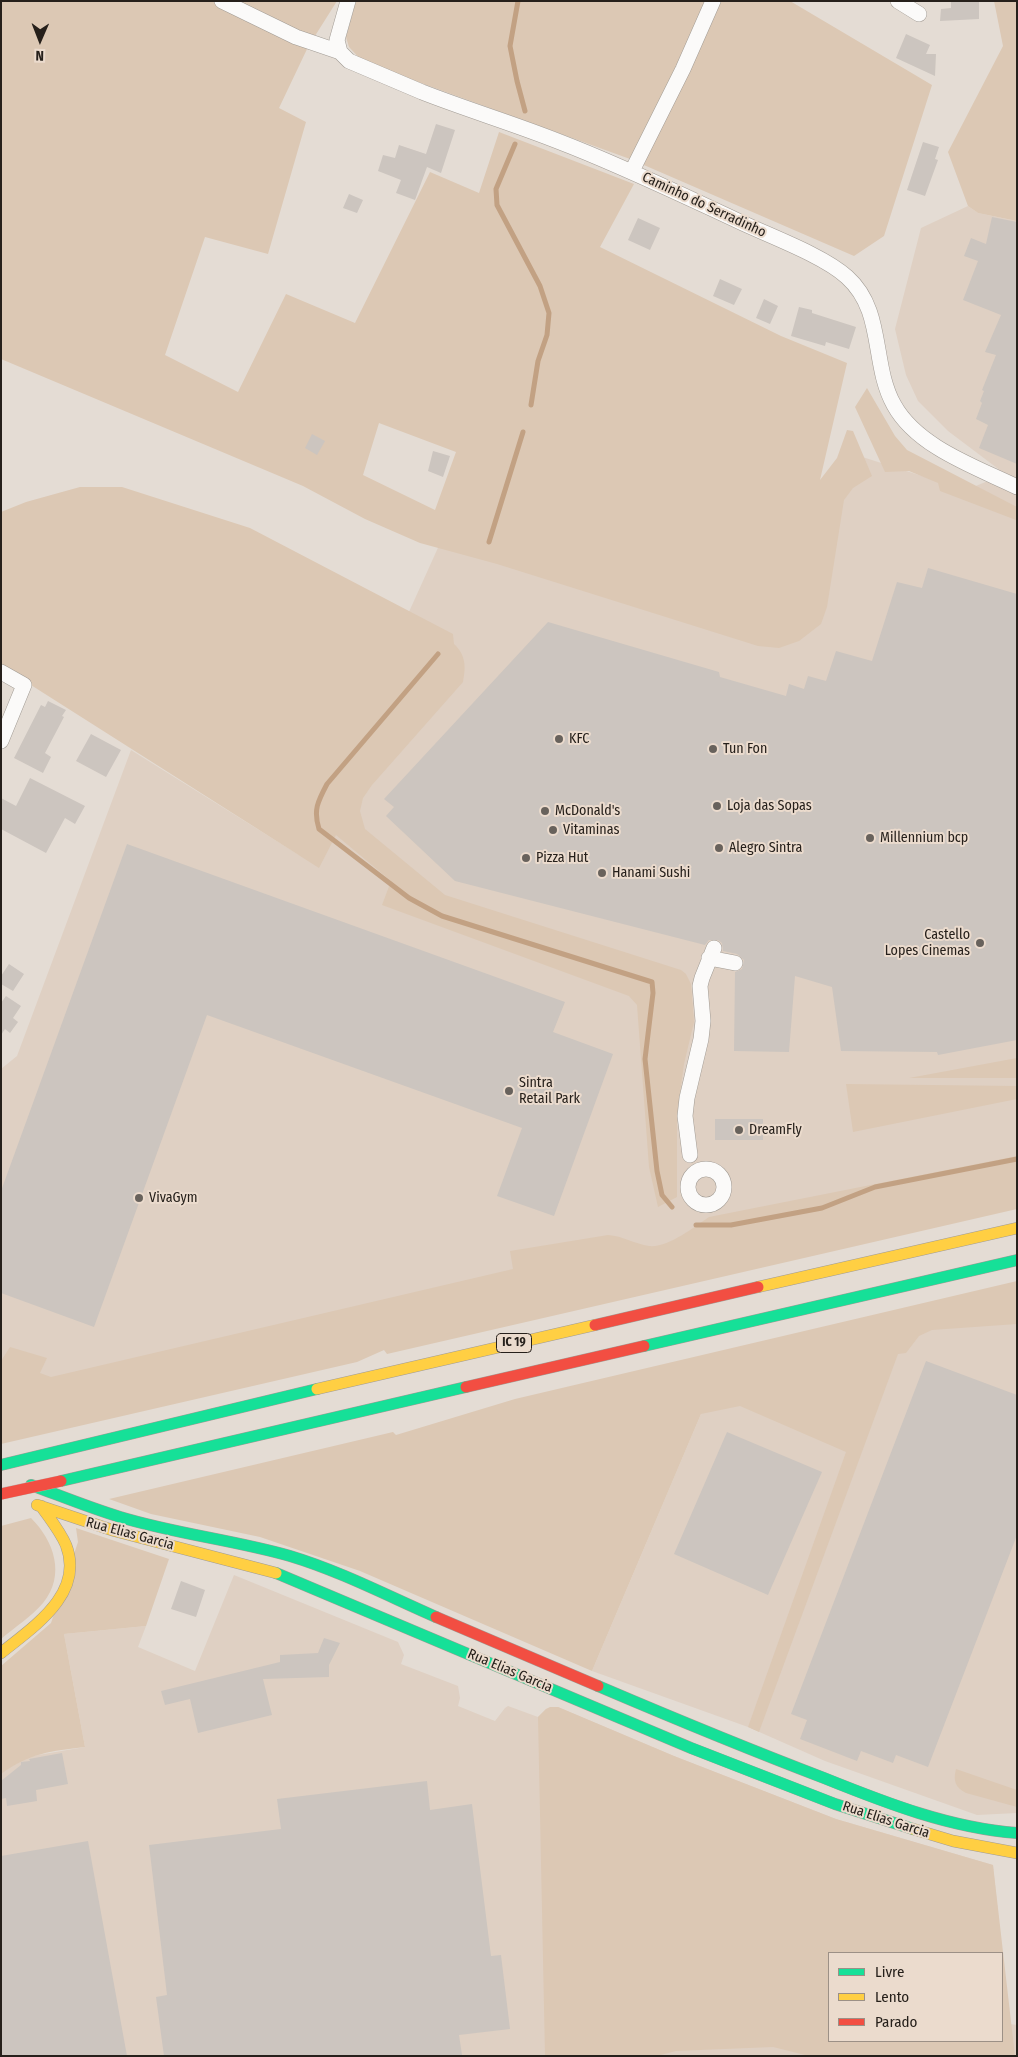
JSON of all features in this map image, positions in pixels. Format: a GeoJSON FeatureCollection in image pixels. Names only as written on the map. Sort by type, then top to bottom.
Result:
{"type":"FeatureCollection","features":[{"type":"Feature","properties":{"kind":"main road","name":"IC 19"},"geometry":{"type":"LineString","coordinates":[[6,1464],[401,1369],[1017,1228]]}},
{"type":"Feature","properties":{"kind":"main road","name":"IC 19"},"geometry":{"type":"LineString","coordinates":[[1,1493],[61,1481],[1017,1260]]}},
{"type":"Feature","properties":{"kind":"main road","name":"Rua Elias Garcia"},"geometry":{"type":"LineString","coordinates":[[9,1477],[120,1517],[168,1529],[242,1543],[292,1557],[360,1583],[511,1650],[727,1740],[869,1796],[954,1824],[990,1831],[1017,1833]]}},
{"type":"Feature","properties":{"kind":"main road","name":"Rua Elias Garcia"},"geometry":{"type":"LineString","coordinates":[[1,1493],[115,1531],[283,1574],[691,1748],[835,1804],[935,1836],[988,1849],[1017,1853]]}},
{"type":"Feature","properties":{"kind":"main road"},"geometry":{"type":"LineString","coordinates":[[1,1653],[57,1605],[64,1594],[70,1578],[69,1552],[59,1532],[40,1506]]}},
{"type":"Feature","properties":{"kind":"street","name":"Caminho do Serradinho"},"geometry":{"type":"LineString","coordinates":[[222,1],[296,38],[340,52],[349,61],[422,92],[558,141],[632,171],[816,257],[847,277],[861,292],[869,307],[874,325],[888,391],[894,405],[905,420],[921,437],[1017,487]]}},
{"type":"Feature","properties":{"kind":"street"},"geometry":{"type":"LineString","coordinates":[[340,52],[337,40],[338,32],[348,1]]}},
{"type":"Feature","properties":{"kind":"street"},"geometry":{"type":"LineString","coordinates":[[632,171],[683,69],[713,1]]}},
{"type":"Feature","properties":{"kind":"street"},"geometry":{"type":"LineString","coordinates":[[898,1],[919,14]]}},
{"type":"Feature","properties":{"kind":"street"},"geometry":{"type":"LineString","coordinates":[[1,672],[24,685],[1,741]]}},
{"type":"Feature","properties":{"kind":"street"},"geometry":{"type":"LineString","coordinates":[[690,1155],[685,1116],[703,1020],[700,986],[711,953],[735,963]]}},
{"type":"Feature","properties":{"kind":"shaded area"},"geometry":{"type":"Polygon","coordinates":[[[1,1],[337,1],[308,47],[279,108],[306,122],[268,254],[205,237],[165,355],[238,392],[286,294],[355,323],[430,172],[479,193],[499,132],[634,184],[600,247],[781,336],[847,363],[820,480],[837,458],[847,430],[853,431],[872,476],[853,488],[844,500],[827,607],[821,624],[799,641],[779,648],[758,646],[497,564],[420,543],[365,519],[303,486],[1,359],[1,1]],[[379,423],[363,475],[435,510],[456,452],[379,423]]]}},
{"type":"Feature","properties":{"kind":"shaded area"},"geometry":{"type":"Polygon","coordinates":[[[356,1],[790,1],[932,85],[884,236],[854,256],[630,159],[363,62],[349,47],[346,37],[356,1]]]}},
{"type":"Feature","properties":{"kind":"shaded area"},"geometry":{"type":"Polygon","coordinates":[[[994,1],[1017,1],[1017,221],[978,213],[968,206],[948,152],[1003,46],[994,1]]]}},
{"type":"Feature","properties":{"kind":"shaded area"},"geometry":{"type":"Polygon","coordinates":[[[968,206],[978,213],[1017,221],[1017,1185],[1,1420],[1,1069],[17,1056],[131,750],[299,855],[451,519],[774,616],[853,454],[966,490],[1005,474],[948,431],[918,401],[906,375],[895,329],[921,228],[968,206]]]}},
{"type":"Feature","properties":{"kind":"shaded area"},"geometry":{"type":"Polygon","coordinates":[[[867,388],[895,436],[907,450],[1017,507],[1016,520],[940,491],[938,483],[909,471],[885,472],[855,407],[867,388]]]}},
{"type":"Feature","properties":{"kind":"shaded area"},"geometry":{"type":"Polygon","coordinates":[[[80,487],[122,487],[250,528],[453,634],[454,644],[463,657],[465,671],[463,682],[372,785],[363,798],[360,811],[365,829],[445,895],[681,970],[686,974],[691,984],[694,1022],[684,1064],[677,1115],[677,1197],[658,1207],[649,1167],[637,1005],[629,996],[382,905],[391,881],[336,835],[319,868],[1,666],[1,512],[26,502],[80,487]]]}},
{"type":"Feature","properties":{"kind":"shaded area"},"geometry":{"type":"Polygon","coordinates":[[[1017,1058],[1017,1078],[909,1078],[1017,1058]]]}},
{"type":"Feature","properties":{"kind":"shaded area"},"geometry":{"type":"Polygon","coordinates":[[[846,1084],[1017,1086],[1017,1099],[853,1132],[846,1084]]]}},
{"type":"Feature","properties":{"kind":"shaded area"},"geometry":{"type":"Polygon","coordinates":[[[1017,1156],[1017,1209],[387,1354],[384,1350],[357,1362],[1,1444],[1,1361],[10,1347],[47,1358],[40,1373],[51,1377],[513,1269],[510,1251],[608,1235],[644,1245],[656,1246],[680,1236],[709,1217],[1017,1156]]]}},
{"type":"Feature","properties":{"kind":"shaded area"},"geometry":{"type":"Polygon","coordinates":[[[1017,1281],[1017,1324],[932,1330],[919,1336],[906,1353],[898,1354],[759,1732],[748,1727],[846,1452],[740,1406],[701,1414],[592,1671],[360,1571],[260,1537],[151,1514],[109,1499],[393,1432],[396,1435],[515,1399],[1017,1281]]]}},
{"type":"Feature","properties":{"kind":"shaded area"},"geometry":{"type":"Polygon","coordinates":[[[1017,1297],[1017,1813],[977,1815],[825,1761],[748,1727],[592,1671],[712,1388],[1017,1297]]]}},
{"type":"Feature","properties":{"kind":"shaded area"},"geometry":{"type":"Polygon","coordinates":[[[31,1518],[46,1537],[51,1548],[55,1570],[54,1581],[50,1592],[39,1608],[1,1639],[1,1526],[31,1518]]]}},
{"type":"Feature","properties":{"kind":"shaded area"},"geometry":{"type":"Polygon","coordinates":[[[76,1528],[169,1559],[146,1626],[64,1634],[85,1747],[31,1757],[1,1774],[1,1666],[51,1623],[78,1542],[76,1528]]]}},
{"type":"Feature","properties":{"kind":"shaded area"},"geometry":{"type":"Polygon","coordinates":[[[234,1575],[398,1642],[404,1655],[401,1664],[458,1686],[460,1698],[458,1706],[495,1721],[508,1706],[538,1717],[546,1709],[558,1707],[674,1756],[836,1819],[993,1865],[1002,1952],[828,1952],[828,2042],[1003,2042],[1003,1961],[1010,2024],[1017,2025],[1017,2056],[1,2056],[1,1773],[32,1756],[85,1747],[64,1634],[146,1626],[138,1647],[195,1671],[234,1575]]]}},
{"type":"Feature","properties":{"kind":"shaded area"},"geometry":{"type":"Polygon","coordinates":[[[550,1707],[558,1707],[674,1756],[836,1819],[993,1865],[1015,2056],[809,2056],[773,2047],[676,2051],[657,2056],[545,2056],[538,1717],[550,1707]]]}},
{"type":"Feature","properties":{"kind":"shaded area"},"geometry":{"type":"Polygon","coordinates":[[[956,1769],[1017,1790],[1017,1807],[962,1791],[956,1783],[956,1769]]]}},
{"type":"Feature","properties":{"kind":"building"},"geometry":{"type":"Polygon","coordinates":[[[951,1],[979,1],[979,19],[940,21],[941,9],[951,8],[951,1]]]}},
{"type":"Feature","properties":{"kind":"building"},"geometry":{"type":"Polygon","coordinates":[[[906,34],[930,45],[926,54],[936,54],[935,76],[896,58],[906,34]]]}},
{"type":"Feature","properties":{"kind":"building"},"geometry":{"type":"Polygon","coordinates":[[[436,124],[455,130],[441,173],[427,167],[415,200],[396,193],[401,180],[378,171],[383,155],[395,158],[399,145],[426,154],[436,124]]]}},
{"type":"Feature","properties":{"kind":"building"},"geometry":{"type":"Polygon","coordinates":[[[923,142],[939,147],[935,159],[938,160],[925,196],[907,190],[923,142]]]}},
{"type":"Feature","properties":{"kind":"building"},"geometry":{"type":"Polygon","coordinates":[[[349,194],[363,200],[357,213],[343,208],[349,194]]]}},
{"type":"Feature","properties":{"kind":"building"},"geometry":{"type":"Polygon","coordinates":[[[992,217],[1017,222],[1017,464],[979,448],[988,425],[976,419],[982,403],[980,401],[984,391],[982,390],[996,355],[985,352],[1001,315],[963,300],[978,261],[964,256],[971,238],[986,244],[992,217]]]}},
{"type":"Feature","properties":{"kind":"building"},"geometry":{"type":"Polygon","coordinates":[[[638,218],[660,228],[650,250],[628,240],[638,218]]]}},
{"type":"Feature","properties":{"kind":"building"},"geometry":{"type":"Polygon","coordinates":[[[720,279],[742,289],[734,305],[713,296],[720,279]]]}},
{"type":"Feature","properties":{"kind":"building"},"geometry":{"type":"Polygon","coordinates":[[[764,299],[778,306],[770,324],[756,318],[764,299]]]}},
{"type":"Feature","properties":{"kind":"building"},"geometry":{"type":"Polygon","coordinates":[[[799,307],[856,327],[849,349],[826,342],[825,346],[791,336],[799,307]]]}},
{"type":"Feature","properties":{"kind":"building"},"geometry":{"type":"Polygon","coordinates":[[[312,434],[325,441],[317,455],[305,448],[312,434]]]}},
{"type":"Feature","properties":{"kind":"building"},"geometry":{"type":"Polygon","coordinates":[[[433,451],[450,456],[443,477],[428,471],[433,451]]]}},
{"type":"Feature","properties":{"kind":"building","name":"Alegro Sintra"},"geometry":{"type":"Polygon","coordinates":[[[928,568],[1017,594],[1017,1040],[938,1055],[937,1052],[841,1051],[832,987],[795,976],[789,1052],[734,1051],[735,972],[742,969],[744,960],[737,954],[723,951],[722,943],[718,940],[709,940],[705,945],[455,881],[386,816],[394,807],[384,799],[548,622],[719,672],[720,677],[786,696],[789,684],[804,689],[808,676],[826,681],[836,651],[872,661],[897,582],[922,588],[928,568]]]}},
{"type":"Feature","properties":{"kind":"building"},"geometry":{"type":"Polygon","coordinates":[[[48,701],[66,710],[45,753],[51,757],[43,773],[14,758],[41,705],[45,707],[48,701]]]}},
{"type":"Feature","properties":{"kind":"building"},"geometry":{"type":"Polygon","coordinates":[[[91,734],[121,750],[106,777],[76,761],[91,734]]]}},
{"type":"Feature","properties":{"kind":"building"},"geometry":{"type":"Polygon","coordinates":[[[30,778],[85,806],[75,824],[65,818],[46,853],[1,829],[1,798],[16,806],[30,778]]]}},
{"type":"Feature","properties":{"kind":"building","name":"Sintra Retail Park"},"geometry":{"type":"Polygon","coordinates":[[[127,844],[565,1002],[553,1032],[613,1054],[554,1216],[497,1196],[522,1128],[207,1015],[94,1327],[1,1293],[1,1191],[127,844]]]}},
{"type":"Feature","properties":{"kind":"building"},"geometry":{"type":"Polygon","coordinates":[[[9,964],[24,974],[13,991],[1,984],[1,976],[9,964]]]}},
{"type":"Feature","properties":{"kind":"building"},"geometry":{"type":"Polygon","coordinates":[[[6,996],[21,1006],[13,1018],[18,1022],[10,1033],[5,1029],[1,1035],[1,1003],[6,996]]]}},
{"type":"Feature","properties":{"kind":"building","name":"DreamFly"},"geometry":{"type":"Polygon","coordinates":[[[715,1119],[763,1119],[763,1140],[715,1140],[715,1119]]]}},
{"type":"Feature","properties":{"kind":"building"},"geometry":{"type":"Polygon","coordinates":[[[926,1361],[1017,1395],[1017,1535],[928,1767],[896,1755],[893,1763],[861,1751],[857,1761],[800,1739],[807,1720],[791,1714],[926,1361]]]}},
{"type":"Feature","properties":{"kind":"building"},"geometry":{"type":"Polygon","coordinates":[[[727,1432],[822,1472],[768,1595],[674,1554],[727,1432]]]}},
{"type":"Feature","properties":{"kind":"building"},"geometry":{"type":"Polygon","coordinates":[[[181,1581],[205,1590],[196,1617],[171,1609],[181,1581]]]}},
{"type":"Feature","properties":{"kind":"building"},"geometry":{"type":"Polygon","coordinates":[[[324,1638],[340,1643],[329,1665],[329,1677],[263,1679],[272,1715],[198,1733],[190,1699],[165,1705],[161,1691],[280,1662],[280,1655],[318,1653],[324,1638]]]}},
{"type":"Feature","properties":{"kind":"building"},"geometry":{"type":"Polygon","coordinates":[[[62,1753],[68,1784],[36,1790],[37,1801],[7,1806],[6,1798],[1,1799],[1,1781],[21,1765],[21,1762],[62,1753]]]}},
{"type":"Feature","properties":{"kind":"building"},"geometry":{"type":"Polygon","coordinates":[[[427,1781],[430,1810],[472,1804],[491,1956],[501,1955],[510,2029],[459,2035],[462,2055],[451,2056],[164,2056],[156,1997],[167,1995],[149,1845],[281,1829],[277,1799],[427,1781]]]}},
{"type":"Feature","properties":{"kind":"building"},"geometry":{"type":"Polygon","coordinates":[[[88,1841],[127,2056],[1,2056],[1,1856],[88,1841]]]}},
{"type":"Feature","properties":{"kind":"waterway"},"geometry":{"type":"LineString","coordinates":[[518,1],[510,46],[525,111]]}},
{"type":"Feature","properties":{"kind":"waterway"},"geometry":{"type":"LineString","coordinates":[[515,144],[496,189],[497,205],[540,286],[549,313],[547,335],[538,361],[531,405]]}},
{"type":"Feature","properties":{"kind":"waterway"},"geometry":{"type":"LineString","coordinates":[[489,542],[523,432]]}},
{"type":"Feature","properties":{"kind":"waterway"},"geometry":{"type":"LineString","coordinates":[[438,654],[327,784],[317,806],[316,816],[319,829],[409,898],[442,916],[652,982],[653,993],[645,1059],[657,1171],[662,1195],[672,1207]]}},
{"type":"Feature","properties":{"kind":"waterway"},"geometry":{"type":"LineString","coordinates":[[696,1225],[731,1225],[822,1208],[875,1187],[1017,1159]]}},
{"type":"Feature","properties":{"kind":"traffic: fast"},"geometry":{"type":"LineString","coordinates":[[644,1346],[1017,1260]]}},
{"type":"Feature","properties":{"kind":"traffic: fast"},"geometry":{"type":"LineString","coordinates":[[61,1481],[466,1387]]}},
{"type":"Feature","properties":{"kind":"traffic: fast"},"geometry":{"type":"LineString","coordinates":[[1,1465],[317,1389]]}},
{"type":"Feature","properties":{"kind":"traffic: fast"},"geometry":{"type":"LineString","coordinates":[[31,1485],[98,1510],[141,1523],[269,1550],[309,1562],[346,1576],[436,1617]]}},
{"type":"Feature","properties":{"kind":"traffic: fast"},"geometry":{"type":"LineString","coordinates":[[276,1573],[691,1748],[835,1804],[913,1829]]}},
{"type":"Feature","properties":{"kind":"traffic: fast"},"geometry":{"type":"LineString","coordinates":[[598,1686],[739,1745],[895,1805],[967,1826],[1017,1833]]}},
{"type":"Feature","properties":{"kind":"traffic: slow"},"geometry":{"type":"LineString","coordinates":[[758,1287],[1017,1228]]}},
{"type":"Feature","properties":{"kind":"traffic: slow"},"geometry":{"type":"LineString","coordinates":[[317,1389],[595,1325]]}},
{"type":"Feature","properties":{"kind":"traffic: slow"},"geometry":{"type":"LineString","coordinates":[[37,1505],[115,1531],[276,1573]]}},
{"type":"Feature","properties":{"kind":"traffic: slow"},"geometry":{"type":"LineString","coordinates":[[1,1653],[53,1608],[62,1594],[68,1579],[70,1563],[66,1545],[41,1506]]}},
{"type":"Feature","properties":{"kind":"traffic: slow"},"geometry":{"type":"LineString","coordinates":[[913,1829],[953,1841],[1017,1853]]}},
{"type":"Feature","properties":{"kind":"traffic: jam"},"geometry":{"type":"LineString","coordinates":[[595,1325],[758,1287]]}},
{"type":"Feature","properties":{"kind":"traffic: jam"},"geometry":{"type":"LineString","coordinates":[[466,1387],[644,1346]]}},
{"type":"Feature","properties":{"kind":"traffic: jam"},"geometry":{"type":"LineString","coordinates":[[1,1494],[61,1481]]}},
{"type":"Feature","properties":{"kind":"traffic: jam"},"geometry":{"type":"LineString","coordinates":[[436,1617],[598,1686]]}},
{"type":"Feature","properties":{"kind":"place","name":"KFC"},"geometry":{"type":"Point","coordinates":[559,739]}},
{"type":"Feature","properties":{"kind":"place","name":"Tun Fon"},"geometry":{"type":"Point","coordinates":[713,749]}},
{"type":"Feature","properties":{"kind":"place","name":"Loja das Sopas"},"geometry":{"type":"Point","coordinates":[717,806]}},
{"type":"Feature","properties":{"kind":"place","name":"McDonald's"},"geometry":{"type":"Point","coordinates":[545,811]}},
{"type":"Feature","properties":{"kind":"place","name":"Vitaminas"},"geometry":{"type":"Point","coordinates":[553,830]}},
{"type":"Feature","properties":{"kind":"place","name":"Millennium bcp"},"geometry":{"type":"Point","coordinates":[870,838]}},
{"type":"Feature","properties":{"kind":"place","name":"Alegro Sintra"},"geometry":{"type":"Point","coordinates":[719,848]}},
{"type":"Feature","properties":{"kind":"place","name":"Pizza Hut"},"geometry":{"type":"Point","coordinates":[526,858]}},
{"type":"Feature","properties":{"kind":"place","name":"Hanami Sushi"},"geometry":{"type":"Point","coordinates":[602,873]}},
{"type":"Feature","properties":{"kind":"place","name":"Castello Lopes Cinemas"},"geometry":{"type":"Point","coordinates":[980,943]}},
{"type":"Feature","properties":{"kind":"place","name":"Sintra Retail Park"},"geometry":{"type":"Point","coordinates":[509,1091]}},
{"type":"Feature","properties":{"kind":"place","name":"DreamFly"},"geometry":{"type":"Point","coordinates":[739,1130]}},
{"type":"Feature","properties":{"kind":"place","name":"VivaGym"},"geometry":{"type":"Point","coordinates":[139,1198]}}]}
